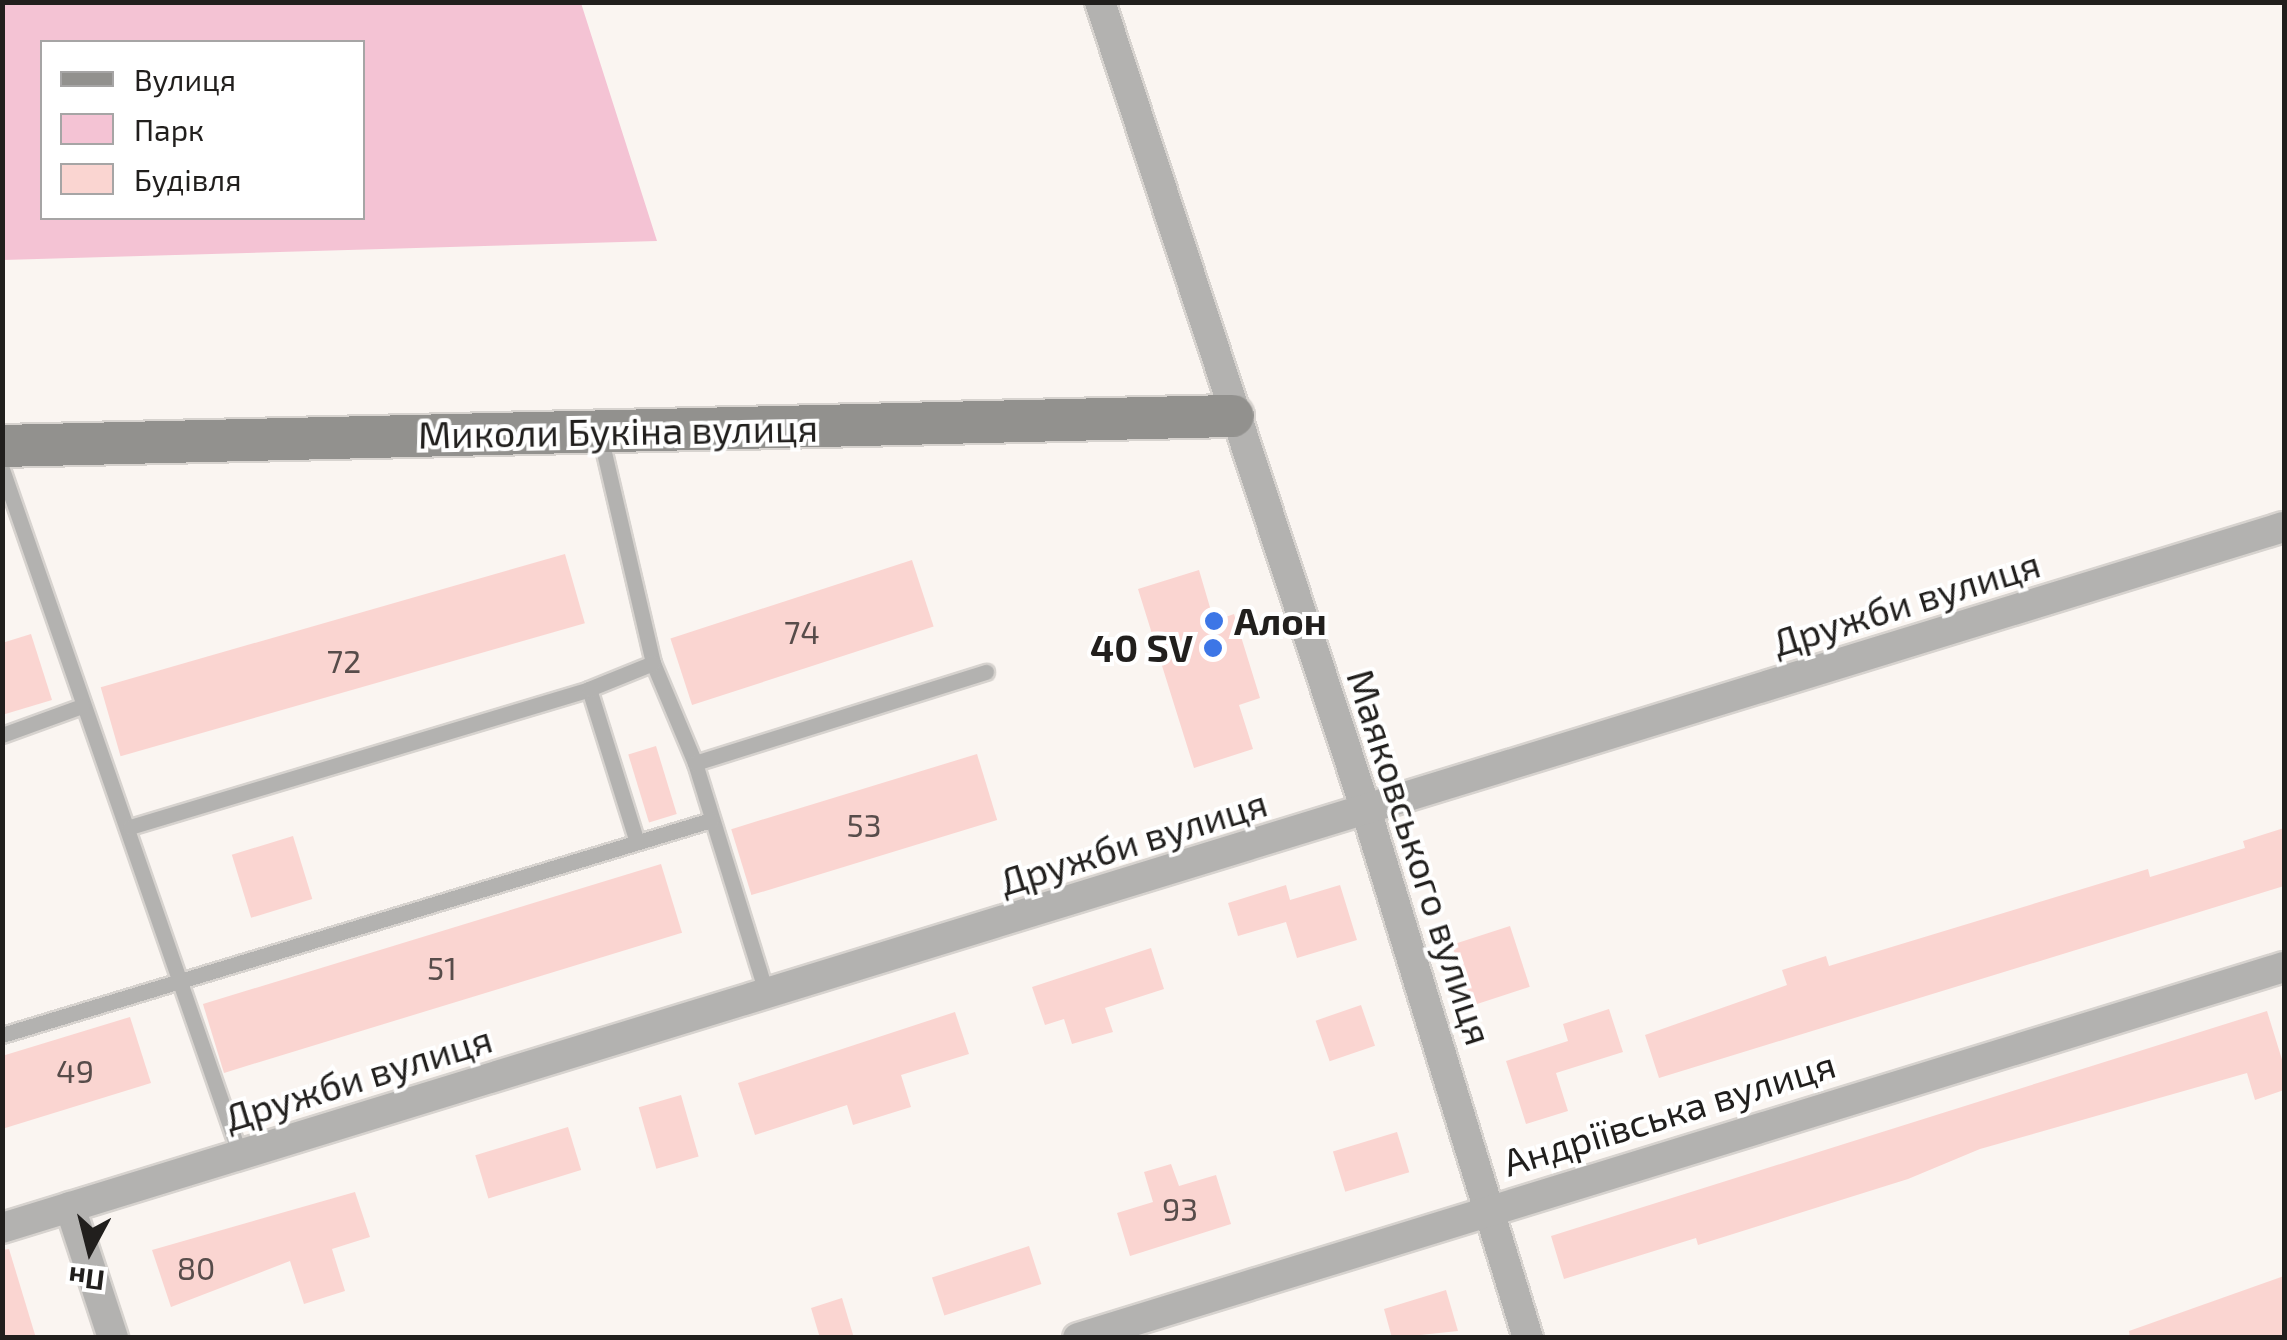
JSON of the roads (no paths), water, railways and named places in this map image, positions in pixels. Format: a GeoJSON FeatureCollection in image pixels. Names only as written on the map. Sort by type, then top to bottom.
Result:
{"type":"FeatureCollection","features":[{"type":"Feature","properties":{"kind":"street","name":"Маяковського вулиця"},"geometry":{"type":"LineString","coordinates":[[1100,2],[1233,416],[1367,813],[1528,1338]]}},
{"type":"Feature","properties":{"kind":"street","name":"Миколи Букіна вулиця"},"geometry":{"type":"LineString","coordinates":[[2,446],[1233,416]]}},
{"type":"Feature","properties":{"kind":"street","name":"Дружби вулиця"},"geometry":{"type":"LineString","coordinates":[[2,1228],[1367,813],[2284,527]]}},
{"type":"Feature","properties":{"kind":"street","name":"Андріївська вулиця"},"geometry":{"type":"LineString","coordinates":[[1078,1338],[2284,967]]}},
{"type":"Feature","properties":{"kind":"street"},"geometry":{"type":"LineString","coordinates":[[70,1207],[113,1338]]}},
{"type":"Feature","properties":{"kind":"lane"},"geometry":{"type":"LineString","coordinates":[[599,431],[653,664],[695,763],[767,995]]}},
{"type":"Feature","properties":{"kind":"lane"},"geometry":{"type":"LineString","coordinates":[[2,470],[82,706],[130,827],[240,1155]]}},
{"type":"Feature","properties":{"kind":"lane"},"geometry":{"type":"LineString","coordinates":[[130,827],[589,689],[653,664]]}},
{"type":"Feature","properties":{"kind":"lane"},"geometry":{"type":"LineString","coordinates":[[695,763],[986,672]]}},
{"type":"Feature","properties":{"kind":"lane"},"geometry":{"type":"LineString","coordinates":[[589,689],[637,842]]}},
{"type":"Feature","properties":{"kind":"lane"},"geometry":{"type":"LineString","coordinates":[[2,735],[82,706]]}},
{"type":"Feature","properties":{"kind":"lane"},"geometry":{"type":"LineString","coordinates":[[2,1035],[710,820]]}},
{"type":"Feature","properties":{"kind":"place","name":"Алон"},"geometry":{"type":"Point","coordinates":[1214,621]}},
{"type":"Feature","properties":{"kind":"place","name":"40 SV"},"geometry":{"type":"Point","coordinates":[1213,648]}}]}
